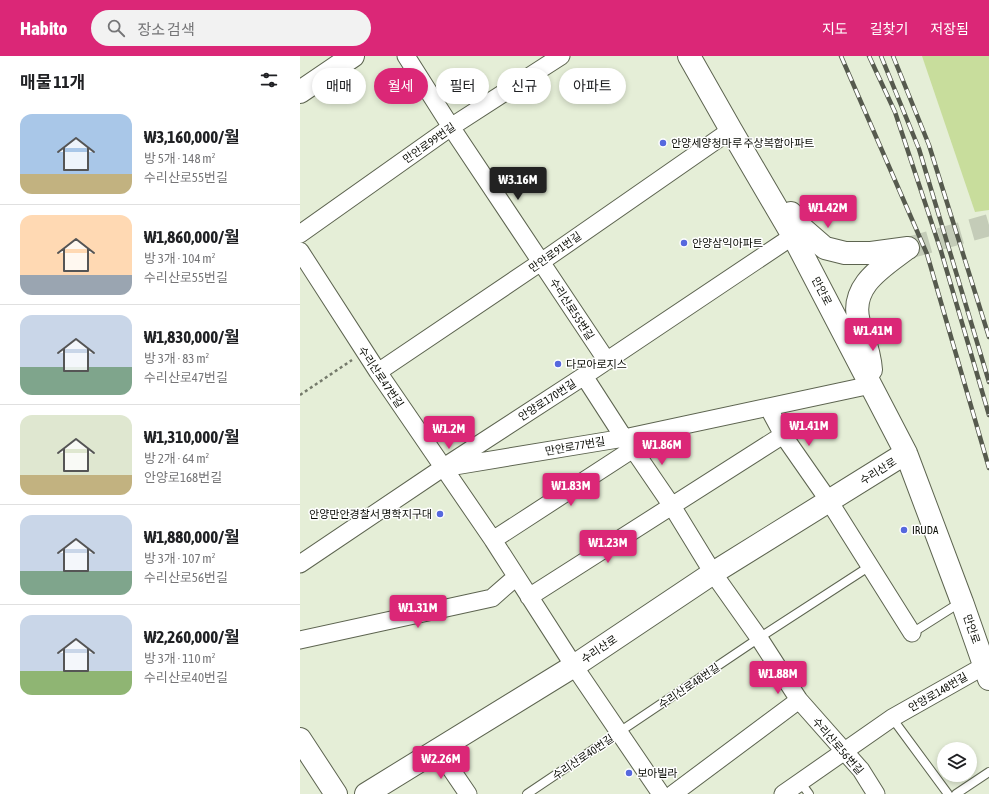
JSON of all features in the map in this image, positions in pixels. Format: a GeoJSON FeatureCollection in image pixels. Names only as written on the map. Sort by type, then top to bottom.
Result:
{"type":"FeatureCollection","features":[{"type":"Feature","properties":{"kind":"street"},"geometry":{"type":"LineString","coordinates":[[300,92],[353,56]]}},
{"type":"Feature","properties":{"kind":"street","name":"수리산로55번길"},"geometry":{"type":"LineString","coordinates":[[406,56],[451,127],[607,361]]}},
{"type":"Feature","properties":{"kind":"street","name":"만안로99번길"},"geometry":{"type":"LineString","coordinates":[[300,234],[451,127],[561,56]]}},
{"type":"Feature","properties":{"kind":"street","name":"만안로"},"geometry":{"type":"LineString","coordinates":[[689,56],[793,236],[906,453],[987,672]]}},
{"type":"Feature","properties":{"kind":"street","name":"만안로91번길"},"geometry":{"type":"LineString","coordinates":[[378,372],[542,262],[731,130]]}},
{"type":"Feature","properties":{"kind":"street"},"geometry":{"type":"LineString","coordinates":[[763,186],[782,200],[802,228],[825,248],[845,252],[871,254],[908,248],[874,273],[863,287],[858,300],[858,320],[870,358],[871,385]]}},
{"type":"Feature","properties":{"kind":"street","name":"안양로170번길"},"geometry":{"type":"LineString","coordinates":[[300,564],[793,236]]}},
{"type":"Feature","properties":{"kind":"street","name":"수리산로47번길"},"geometry":{"type":"LineString","coordinates":[[300,251],[364,352],[493,540],[574,666]]}},
{"type":"Feature","properties":{"kind":"street"},"geometry":{"type":"LineString","coordinates":[[584,376],[672,506],[713,573]]}},
{"type":"Feature","properties":{"kind":"street","name":"만안로77번길"},"geometry":{"type":"LineString","coordinates":[[444,467],[629,444],[768,407],[871,385]]}},
{"type":"Feature","properties":{"kind":"street"},"geometry":{"type":"LineString","coordinates":[[768,407],[783,434],[829,501],[912,633]]}},
{"type":"Feature","properties":{"kind":"street"},"geometry":{"type":"LineString","coordinates":[[529,597],[783,434]]}},
{"type":"Feature","properties":{"kind":"street"},"geometry":{"type":"LineString","coordinates":[[493,540],[629,444]]}},
{"type":"Feature","properties":{"kind":"street","name":"수리산로"},"geometry":{"type":"LineString","coordinates":[[366,794],[574,666],[713,573],[906,453]]}},
{"type":"Feature","properties":{"kind":"street","name":"수리산로56번길"},"geometry":{"type":"LineString","coordinates":[[713,573],[759,638],[799,700],[861,770],[876,794]]}},
{"type":"Feature","properties":{"kind":"street"},"geometry":{"type":"LineString","coordinates":[[300,640],[492,598],[516,577]]}},
{"type":"Feature","properties":{"kind":"street"},"geometry":{"type":"LineString","coordinates":[[574,666],[661,794]]}},
{"type":"Feature","properties":{"kind":"street","name":"안양로148번길"},"geometry":{"type":"LineString","coordinates":[[783,794],[805,788],[844,752],[892,718],[987,672]]}},
{"type":"Feature","properties":{"kind":"street"},"geometry":{"type":"LineString","coordinates":[[672,794],[799,700]]}},
{"type":"Feature","properties":{"kind":"street"},"geometry":{"type":"LineString","coordinates":[[300,739],[336,794]]}},
{"type":"Feature","properties":{"kind":"street"},"geometry":{"type":"LineString","coordinates":[[438,750],[468,794]]}},
{"type":"Feature","properties":{"kind":"lane"},"geometry":{"type":"LineString","coordinates":[[759,638],[870,566]]}},
{"type":"Feature","properties":{"kind":"lane","name":"만안로"},"geometry":{"type":"LineString","coordinates":[[912,633],[962,602]]}},
{"type":"Feature","properties":{"kind":"lane","name":"수리산로48번길"},"geometry":{"type":"LineString","coordinates":[[619,733],[759,638]]}},
{"type":"Feature","properties":{"kind":"lane"},"geometry":{"type":"LineString","coordinates":[[892,718],[948,794]]}},
{"type":"Feature","properties":{"kind":"lane","name":"수리산로40번길"},"geometry":{"type":"LineString","coordinates":[[527,794],[619,733]]}},
{"type":"Feature","properties":{"kind":"lane"},"geometry":{"type":"LineString","coordinates":[[956,794],[989,772]]}},
{"type":"Feature","properties":{"kind":"path"},"geometry":{"type":"LineString","coordinates":[[300,395],[364,352]]}},
{"type":"Feature","properties":{"kind":"green space"},"geometry":{"type":"Polygon","coordinates":[[[922,56],[989,56],[989,210],[975,212],[922,56]]]}},
{"type":"Feature","properties":{"kind":"tunnel"},"geometry":{"type":"LineString","coordinates":[[908,248],[989,225]]}},
{"type":"Feature","properties":{"kind":"railway"},"geometry":{"type":"LineString","coordinates":[[841,56],[927,254],[989,468]]}},
{"type":"Feature","properties":{"kind":"railway"},"geometry":{"type":"LineString","coordinates":[[869,56],[895,112],[941,251],[989,415]]}},
{"type":"Feature","properties":{"kind":"railway"},"geometry":{"type":"LineString","coordinates":[[881,56],[919,149],[989,382]]}},
{"type":"Feature","properties":{"kind":"railway"},"geometry":{"type":"LineString","coordinates":[[893,56],[929,145],[989,337]]}},
{"type":"Feature","properties":{"kind":"place","name":"안양세양청마루 주상복합아파트"},"geometry":{"type":"Point","coordinates":[663,143]}},
{"type":"Feature","properties":{"kind":"place","name":"안양삼익아파트"},"geometry":{"type":"Point","coordinates":[684,243]}},
{"type":"Feature","properties":{"kind":"place","name":"다모아로지스"},"geometry":{"type":"Point","coordinates":[558,364]}},
{"type":"Feature","properties":{"kind":"place","name":"안양만안경찰서 명학지구대"},"geometry":{"type":"Point","coordinates":[440,514]}},
{"type":"Feature","properties":{"kind":"place","name":"IRUDA"},"geometry":{"type":"Point","coordinates":[904,530]}},
{"type":"Feature","properties":{"kind":"place","name":"보아빌라"},"geometry":{"type":"Point","coordinates":[629,773]}}]}
